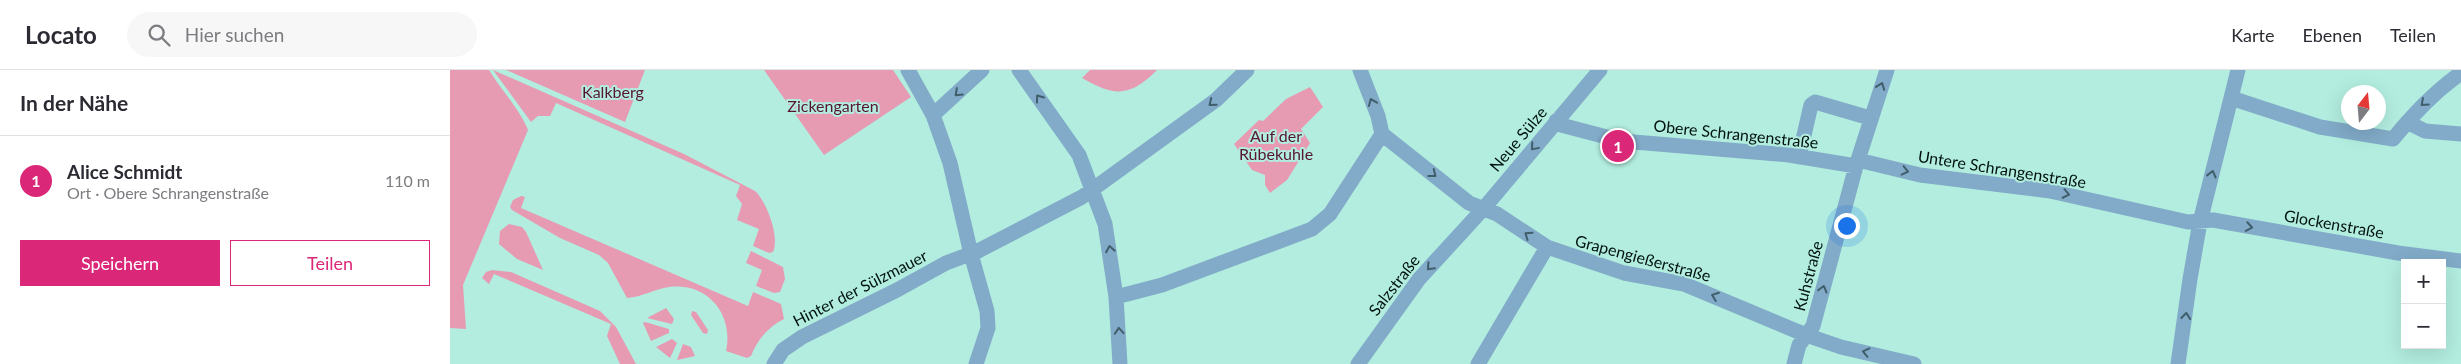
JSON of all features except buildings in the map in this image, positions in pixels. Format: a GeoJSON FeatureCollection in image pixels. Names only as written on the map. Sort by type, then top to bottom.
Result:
{"type":"FeatureCollection","features":[{"type":"Feature","properties":{"kind":"street"},"geometry":{"type":"LineString","coordinates":[[908,70],[933,115],[950,163],[971,254],[987,311],[988,328],[976,364]]}},
{"type":"Feature","properties":{"kind":"street"},"geometry":{"type":"LineString","coordinates":[[933,115],[982,70]]}},
{"type":"Feature","properties":{"kind":"street"},"geometry":{"type":"LineString","coordinates":[[1019,70],[1078,155],[1105,224],[1116,297],[1120,364]]}},
{"type":"Feature","properties":{"kind":"street","name":"Hinter der Sülzmauer"},"geometry":{"type":"LineString","coordinates":[[774,364],[783,350],[802,337],[897,290],[946,263],[971,254],[1092,191],[1216,100],[1247,70]]}},
{"type":"Feature","properties":{"kind":"street"},"geometry":{"type":"LineString","coordinates":[[1116,297],[1162,285],[1312,229],[1330,214],[1382,134],[1378,116],[1360,70]]}},
{"type":"Feature","properties":{"kind":"street","name":"Neue Sülze"},"geometry":{"type":"LineString","coordinates":[[1463,232],[1600,70]]}},
{"type":"Feature","properties":{"kind":"street","name":"Kuhstraße"},"geometry":{"type":"LineString","coordinates":[[1794,364],[1799,345],[1813,326],[1870,118],[1887,70]]}},
{"type":"Feature","properties":{"kind":"street"},"geometry":{"type":"LineString","coordinates":[[2178,364],[2200,222],[2238,70]]}},
{"type":"Feature","properties":{"kind":"street"},"geometry":{"type":"LineString","coordinates":[[2231,98],[2320,127],[2393,139],[2416,110],[2442,86],[2461,73]]}},
{"type":"Feature","properties":{"kind":"street"},"geometry":{"type":"LineString","coordinates":[[1799,157],[1811,104],[1815,102],[1870,118]]}},
{"type":"Feature","properties":{"kind":"street"},"geometry":{"type":"LineString","coordinates":[[2407,122],[2425,131],[2461,134]]}},
{"type":"Feature","properties":{"kind":"street","name":"Obere Schrangenstraße"},"geometry":{"type":"LineString","coordinates":[[1553,125],[1561,125],[1622,141],[1857,163]]}},
{"type":"Feature","properties":{"kind":"street","name":"Grapengießerstraße"},"geometry":{"type":"LineString","coordinates":[[1382,134],[1469,202],[1497,214],[1548,247],[1624,273],[1684,284],[1806,335],[1841,347],[1914,364]]}},
{"type":"Feature","properties":{"kind":"street","name":"Untere Schrangenstraße"},"geometry":{"type":"LineString","coordinates":[[1857,163],[1920,175],[2050,191],[2188,222],[2200,222]]}},
{"type":"Feature","properties":{"kind":"street","name":"Glockenstraße"},"geometry":{"type":"LineString","coordinates":[[2200,222],[2213,220],[2398,253],[2461,261]]}},
{"type":"Feature","properties":{"kind":"street","name":"Salzstraße"},"geometry":{"type":"LineString","coordinates":[[1358,364],[1419,280],[1463,232]]}},
{"type":"Feature","properties":{"kind":"street"},"geometry":{"type":"LineString","coordinates":[[1478,364],[1548,247]]}},
{"type":"Feature","properties":{"kind":"green space"},"geometry":{"type":"Polygon","coordinates":[[[450,70],[489,70],[520,114],[528,130],[463,285],[466,329],[450,328],[450,70]]]}},
{"type":"Feature","properties":{"kind":"green space"},"geometry":{"type":"Polygon","coordinates":[[[493,70],[684,154],[755,191],[768,211],[774,229],[775,246],[773,252],[769,253],[753,246],[759,229],[737,220],[742,204],[736,196],[740,185],[556,103],[550,116],[538,116],[531,122],[493,70]]]}},
{"type":"Feature","properties":{"kind":"green space","name":"Kalkberg"},"geometry":{"type":"Polygon","coordinates":[[[506,70],[645,70],[625,122],[506,70]]]}},
{"type":"Feature","properties":{"kind":"green space","name":"Zickengarten"},"geometry":{"type":"Polygon","coordinates":[[[764,70],[893,70],[911,97],[824,155],[764,70]]]}},
{"type":"Feature","properties":{"kind":"green space"},"geometry":{"type":"Polygon","coordinates":[[[1090,70],[1157,70],[1139,85],[1122,91],[1113,91],[1104,89],[1082,78],[1090,70]]]}},
{"type":"Feature","properties":{"kind":"green space","name":"Auf der Rübekuhle"},"geometry":{"type":"Polygon","coordinates":[[[1310,87],[1323,107],[1301,129],[1310,143],[1287,180],[1270,193],[1265,185],[1265,175],[1252,170],[1234,144],[1259,120],[1263,121],[1286,99],[1310,87]]]}},
{"type":"Feature","properties":{"kind":"green space"},"geometry":{"type":"Polygon","coordinates":[[[521,196],[525,197],[521,208],[748,306],[753,292],[781,304],[784,319],[764,334],[751,356],[747,358],[726,351],[726,325],[722,314],[706,296],[695,290],[683,287],[669,287],[627,298],[608,263],[599,255],[560,238],[512,210],[510,207],[513,200],[521,196]]]}},
{"type":"Feature","properties":{"kind":"green space"},"geometry":{"type":"Polygon","coordinates":[[[509,224],[522,227],[526,232],[543,270],[517,259],[499,244],[500,231],[509,224]]]}},
{"type":"Feature","properties":{"kind":"green space"},"geometry":{"type":"Polygon","coordinates":[[[751,251],[783,267],[785,279],[780,292],[774,293],[756,286],[762,270],[746,263],[751,251]]]}},
{"type":"Feature","properties":{"kind":"green space"},"geometry":{"type":"Polygon","coordinates":[[[492,270],[511,272],[600,311],[616,327],[636,364],[620,364],[607,336],[611,324],[494,274],[489,284],[482,278],[486,272],[492,270]]]}},
{"type":"Feature","properties":{"kind":"green space"},"geometry":{"type":"Polygon","coordinates":[[[666,308],[674,319],[672,324],[647,318],[666,308]]]}},
{"type":"Feature","properties":{"kind":"green space"},"geometry":{"type":"Polygon","coordinates":[[[692,311],[696,312],[708,330],[707,334],[703,333],[691,315],[692,311]]]}},
{"type":"Feature","properties":{"kind":"green space"},"geometry":{"type":"Polygon","coordinates":[[[643,323],[669,329],[669,333],[651,341],[643,323]]]}},
{"type":"Feature","properties":{"kind":"green space"},"geometry":{"type":"Polygon","coordinates":[[[672,339],[677,343],[670,358],[656,347],[672,339]]]}},
{"type":"Feature","properties":{"kind":"green space"},"geometry":{"type":"Polygon","coordinates":[[[683,344],[691,347],[695,356],[677,360],[683,344]]]}},
{"type":"Feature","properties":{"kind":"place","name":"Alice Schmidt"},"geometry":{"type":"Point","coordinates":[1618,146]}}]}
